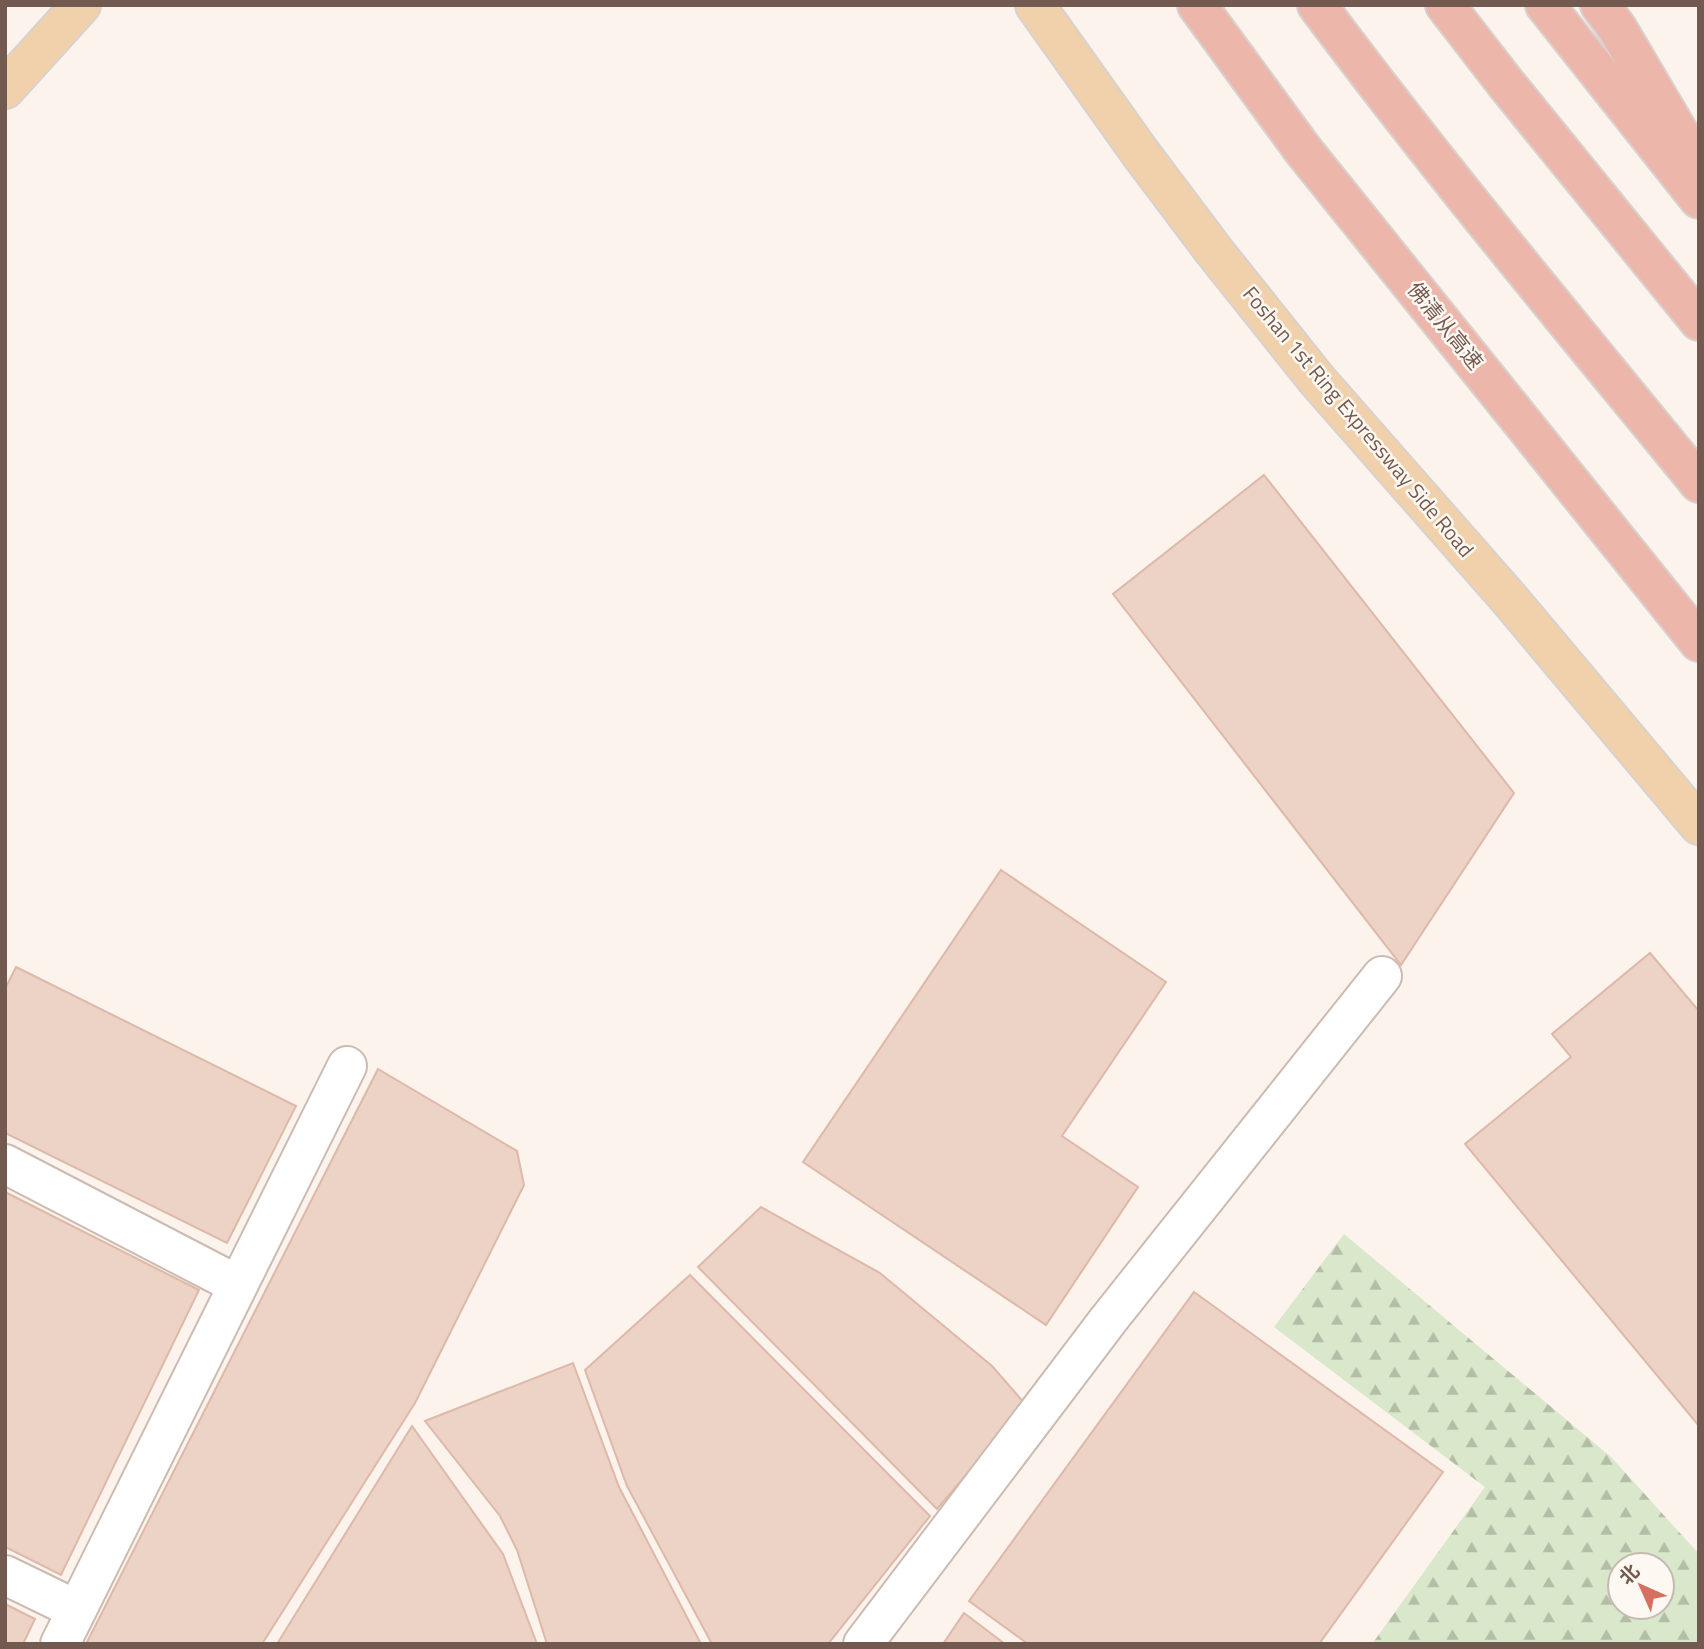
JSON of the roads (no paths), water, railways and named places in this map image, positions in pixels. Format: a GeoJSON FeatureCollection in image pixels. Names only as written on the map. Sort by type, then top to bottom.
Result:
{"type":"FeatureCollection","features":[{"type":"Feature","properties":{"kind":"highway","name":"佛清从高速"},"geometry":{"type":"LineString","coordinates":[[1197,5],[1311,160],[1699,642]]}},
{"type":"Feature","properties":{"kind":"highway"},"geometry":{"type":"LineString","coordinates":[[1317,5],[1478,212],[1699,482]]}},
{"type":"Feature","properties":{"kind":"highway"},"geometry":{"type":"LineString","coordinates":[[1445,5],[1699,321]]}},
{"type":"Feature","properties":{"kind":"highway"},"geometry":{"type":"LineString","coordinates":[[1545,5],[1699,199]]}},
{"type":"Feature","properties":{"kind":"highway"},"geometry":{"type":"LineString","coordinates":[[1600,5],[1617,28],[1699,167]]}},
{"type":"Feature","properties":{"kind":"main road"},"geometry":{"type":"LineString","coordinates":[[5,89],[81,5]]}},
{"type":"Feature","properties":{"kind":"main road","name":"Foshan 1st Ring Expressway Side Road"},"geometry":{"type":"LineString","coordinates":[[1035,5],[1205,240],[1317,380],[1502,592],[1699,825]]}},
{"type":"Feature","properties":{"kind":"street"},"geometry":{"type":"LineString","coordinates":[[863,1644],[1109,1319],[1382,976]]}},
{"type":"Feature","properties":{"kind":"street"},"geometry":{"type":"LineString","coordinates":[[5,1575],[68,1627],[348,1066]]}},
{"type":"Feature","properties":{"kind":"street"},"geometry":{"type":"LineString","coordinates":[[5,1164],[238,1285]]}}]}
